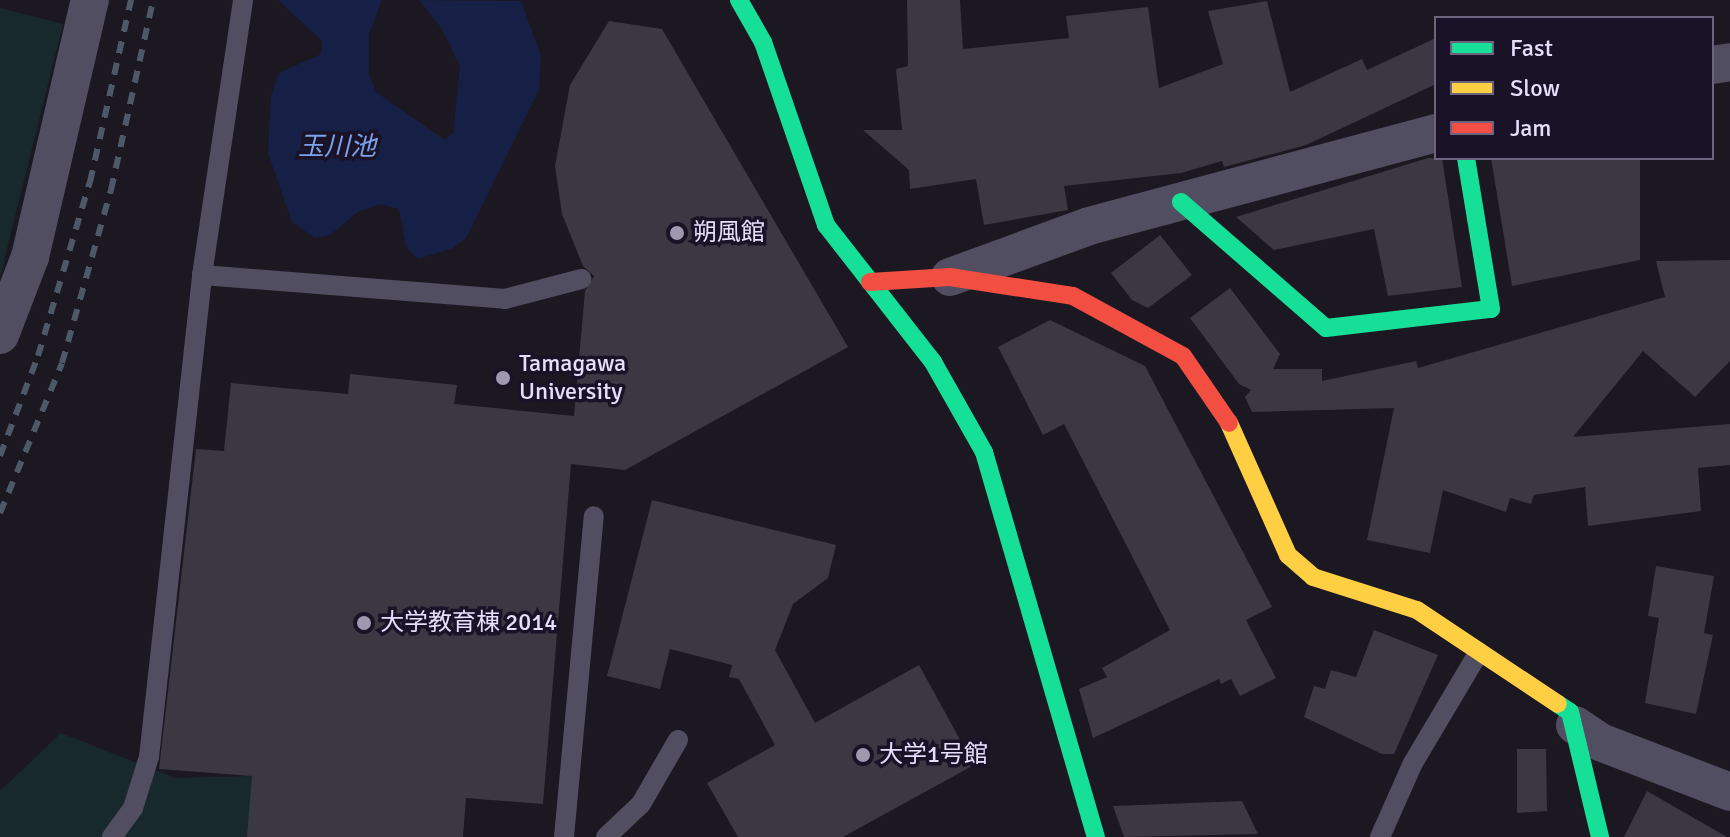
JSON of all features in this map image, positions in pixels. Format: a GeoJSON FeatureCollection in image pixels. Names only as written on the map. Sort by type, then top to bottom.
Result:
{"type":"FeatureCollection","features":[{"type":"Feature","properties":{"kind":"street"},"geometry":{"type":"LineString","coordinates":[[0,335],[30,257],[90,0]]}},
{"type":"Feature","properties":{"kind":"street"},"geometry":{"type":"LineString","coordinates":[[739,0],[763,42],[826,225],[933,362],[984,452],[1096,837]]}},
{"type":"Feature","properties":{"kind":"street"},"geometry":{"type":"LineString","coordinates":[[950,277],[1089,226],[1434,134]]}},
{"type":"Feature","properties":{"kind":"street"},"geometry":{"type":"LineString","coordinates":[[1181,202],[1326,328],[1491,309],[1466,160]]}},
{"type":"Feature","properties":{"kind":"street"},"geometry":{"type":"LineString","coordinates":[[870,282],[950,277],[1073,296],[1183,356],[1223,409],[1288,555],[1313,577],[1417,610],[1570,712],[1600,837]]}},
{"type":"Feature","properties":{"kind":"street"},"geometry":{"type":"LineString","coordinates":[[1575,725],[1600,742],[1730,792]]}},
{"type":"Feature","properties":{"kind":"lane"},"geometry":{"type":"LineString","coordinates":[[112,837],[133,808],[149,757],[202,275],[243,0]]}},
{"type":"Feature","properties":{"kind":"lane"},"geometry":{"type":"LineString","coordinates":[[202,275],[505,299],[581,279]]}},
{"type":"Feature","properties":{"kind":"lane"},"geometry":{"type":"LineString","coordinates":[[564,837],[594,516]]}},
{"type":"Feature","properties":{"kind":"lane"},"geometry":{"type":"LineString","coordinates":[[1380,837],[1413,763],[1479,652]]}},
{"type":"Feature","properties":{"kind":"lane"},"geometry":{"type":"LineString","coordinates":[[606,837],[641,804],[678,740]]}},
{"type":"Feature","properties":{"kind":"shaded area"},"geometry":{"type":"Polygon","coordinates":[[[0,8],[63,24],[0,277],[0,8]]]}},
{"type":"Feature","properties":{"kind":"shaded area"},"geometry":{"type":"Polygon","coordinates":[[[61,733],[175,778],[252,776],[280,819],[260,837],[0,837],[0,791],[61,733]]]}},
{"type":"Feature","properties":{"kind":"water","name":"玉川池"},"geometry":{"type":"Polygon","coordinates":[[[278,0],[382,0],[369,34],[369,73],[376,92],[445,140],[453,133],[460,66],[442,29],[419,0],[521,1],[541,56],[539,90],[466,238],[453,248],[418,259],[406,247],[399,209],[381,204],[358,212],[330,235],[315,238],[292,222],[268,153],[271,96],[279,73],[321,54],[322,41],[278,0]]]}},
{"type":"Feature","properties":{"kind":"building"},"geometry":{"type":"Polygon","coordinates":[[[907,0],[960,0],[963,49],[1069,38],[1066,16],[1148,7],[1159,88],[1223,64],[1208,11],[1267,1],[1290,92],[1362,59],[1367,70],[1434,39],[1434,85],[1306,145],[1224,167],[1222,161],[1181,173],[1064,186],[1068,210],[984,225],[976,179],[910,189],[909,170],[863,130],[902,130],[896,69],[908,66],[907,0]]]}},
{"type":"Feature","properties":{"kind":"building"},"geometry":{"type":"Polygon","coordinates":[[[609,21],[662,29],[848,347],[625,470],[571,464],[543,804],[466,798],[463,837],[247,837],[252,776],[159,769],[196,449],[224,451],[231,383],[348,394],[350,374],[457,385],[454,404],[574,416],[585,291],[594,276],[583,266],[562,214],[555,166],[570,85],[609,21]]]}},
{"type":"Feature","properties":{"kind":"building"},"geometry":{"type":"Polygon","coordinates":[[[1428,158],[1442,160],[1462,287],[1388,296],[1374,229],[1274,250],[1236,217],[1428,158]]]}},
{"type":"Feature","properties":{"kind":"building"},"geometry":{"type":"Polygon","coordinates":[[[1491,160],[1640,160],[1640,260],[1512,286],[1491,160]]]}},
{"type":"Feature","properties":{"kind":"building"},"geometry":{"type":"Polygon","coordinates":[[[1160,235],[1192,275],[1148,308],[1132,300],[1111,273],[1160,235]]]}},
{"type":"Feature","properties":{"kind":"building"},"geometry":{"type":"Polygon","coordinates":[[[1730,260],[1730,361],[1695,397],[1643,351],[1573,437],[1730,424],[1730,465],[1698,468],[1701,511],[1588,526],[1585,487],[1534,495],[1531,504],[1510,498],[1506,512],[1443,490],[1430,553],[1367,540],[1394,408],[1252,412],[1245,397],[1251,390],[1239,384],[1190,318],[1230,288],[1280,354],[1273,369],[1322,369],[1322,381],[1416,361],[1418,368],[1665,297],[1656,261],[1730,260]]]}},
{"type":"Feature","properties":{"kind":"building"},"geometry":{"type":"Polygon","coordinates":[[[1050,320],[1145,366],[1272,607],[1246,620],[1276,678],[1240,696],[1231,679],[1221,684],[1219,679],[1093,738],[1079,689],[1107,677],[1102,668],[1170,630],[1064,424],[1043,435],[998,347],[1050,320]]]}},
{"type":"Feature","properties":{"kind":"building"},"geometry":{"type":"Polygon","coordinates":[[[652,500],[836,545],[828,578],[793,604],[775,650],[815,723],[919,665],[974,765],[843,837],[738,837],[707,783],[775,745],[739,679],[729,677],[732,665],[670,649],[660,689],[607,676],[652,500]]]}},
{"type":"Feature","properties":{"kind":"building"},"geometry":{"type":"Polygon","coordinates":[[[1656,566],[1714,576],[1704,633],[1713,635],[1696,714],[1645,703],[1659,618],[1648,616],[1656,566]]]}},
{"type":"Feature","properties":{"kind":"building"},"geometry":{"type":"Polygon","coordinates":[[[1374,630],[1438,655],[1394,754],[1382,754],[1304,717],[1314,686],[1325,689],[1331,670],[1356,677],[1374,630]]]}},
{"type":"Feature","properties":{"kind":"building"},"geometry":{"type":"Polygon","coordinates":[[[1517,749],[1546,749],[1547,811],[1517,813],[1517,749]]]}},
{"type":"Feature","properties":{"kind":"building"},"geometry":{"type":"Polygon","coordinates":[[[1647,791],[1727,837],[1624,837],[1647,791]]]}},
{"type":"Feature","properties":{"kind":"building"},"geometry":{"type":"Polygon","coordinates":[[[1242,801],[1258,834],[1124,837],[1113,806],[1242,801]]]}},
{"type":"Feature","properties":{"kind":"railway"},"geometry":{"type":"LineString","coordinates":[[0,456],[38,356],[90,182],[131,0]]}},
{"type":"Feature","properties":{"kind":"railway"},"geometry":{"type":"LineString","coordinates":[[0,513],[62,363],[111,190],[153,0]]}},
{"type":"Feature","properties":{"kind":"traffic: fast"},"geometry":{"type":"LineString","coordinates":[[739,0],[763,42],[826,225],[933,362],[984,452],[1096,837]]}},
{"type":"Feature","properties":{"kind":"traffic: fast"},"geometry":{"type":"LineString","coordinates":[[1181,202],[1326,328],[1491,309],[1466,160]]}},
{"type":"Feature","properties":{"kind":"traffic: fast"},"geometry":{"type":"LineString","coordinates":[[1558,704],[1570,712],[1600,837]]}},
{"type":"Feature","properties":{"kind":"traffic: slow"},"geometry":{"type":"LineString","coordinates":[[1229,423],[1288,555],[1313,577],[1417,610],[1558,704]]}},
{"type":"Feature","properties":{"kind":"traffic: jam"},"geometry":{"type":"LineString","coordinates":[[870,282],[950,277],[1073,296],[1183,356],[1229,423]]}},
{"type":"Feature","properties":{"kind":"place","name":"朔風館"},"geometry":{"type":"Point","coordinates":[677,233]}},
{"type":"Feature","properties":{"kind":"place","name":"Tamagawa University"},"geometry":{"type":"Point","coordinates":[503,378]}},
{"type":"Feature","properties":{"kind":"place","name":"大学教育棟 2014"},"geometry":{"type":"Point","coordinates":[364,623]}},
{"type":"Feature","properties":{"kind":"place","name":"大学1号館"},"geometry":{"type":"Point","coordinates":[863,755]}}]}
